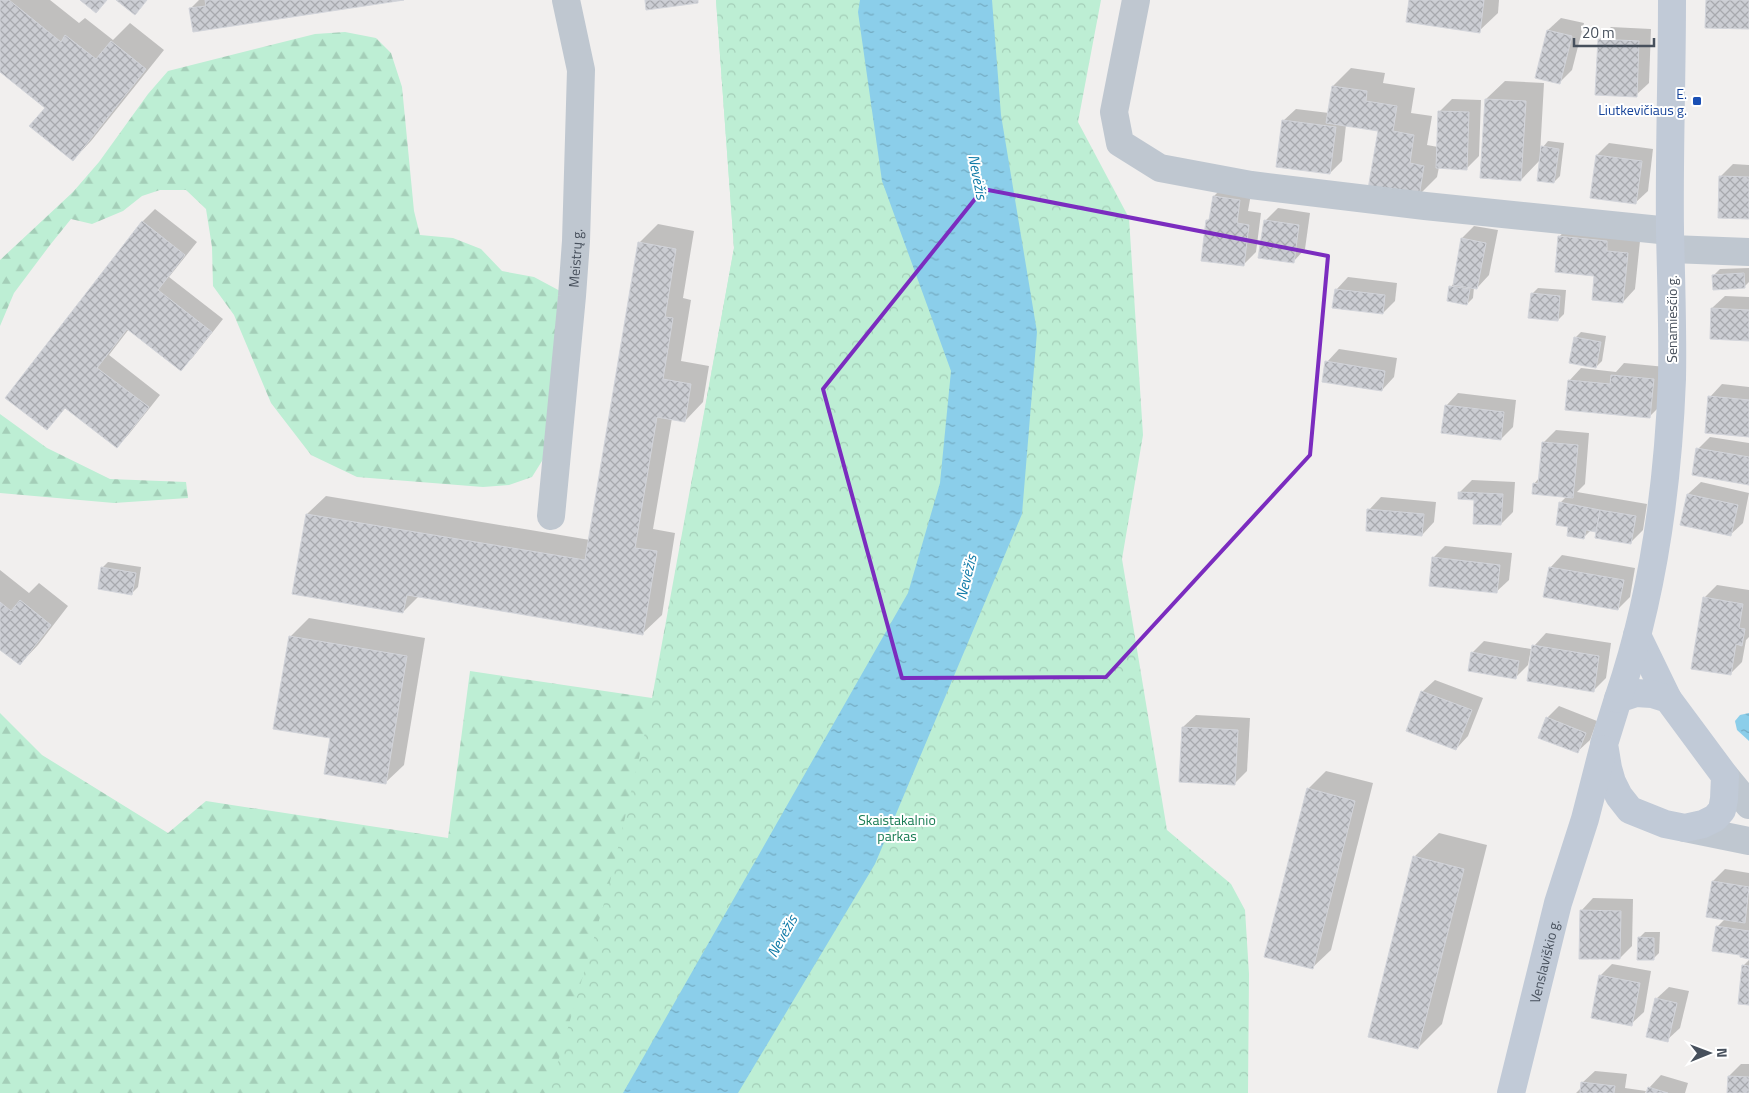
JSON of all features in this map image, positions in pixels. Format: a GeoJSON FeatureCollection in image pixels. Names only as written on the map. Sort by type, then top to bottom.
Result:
{"type":"FeatureCollection","features":[{"type":"Feature","properties":{"kind":"main road","name":"Senamiesčio g."},"geometry":{"type":"LineString","coordinates":[[1618,699],[1630,665],[1652,567],[1667,453],[1672,378],[1670,240],[1672,0]]}},
{"type":"Feature","properties":{"kind":"main road"},"geometry":{"type":"LineString","coordinates":[[1637,635],[1668,699],[1725,776],[1722,810],[1715,818],[1709,821],[1685,828],[1665,824],[1630,810],[1619,796],[1612,782],[1604,744],[1618,699],[1636,693],[1652,694],[1668,699]]}},
{"type":"Feature","properties":{"kind":"main road","name":"Venslaviškio g."},"geometry":{"type":"LineString","coordinates":[[1511,1093],[1558,903],[1581,831],[1604,744]]}},
{"type":"Feature","properties":{"kind":"main road"},"geometry":{"type":"LineString","coordinates":[[1581,831],[1612,814],[1630,810]]}},
{"type":"Feature","properties":{"kind":"street","name":"Meistrų g."},"geometry":{"type":"LineString","coordinates":[[551,516],[576,241],[581,70],[566,0]]}},
{"type":"Feature","properties":{"kind":"street"},"geometry":{"type":"LineString","coordinates":[[1136,0],[1114,112],[1120,143],[1160,168],[1252,185],[1425,206],[1749,252]]}},
{"type":"Feature","properties":{"kind":"street"},"geometry":{"type":"LineString","coordinates":[[1725,776],[1749,805]]}},
{"type":"Feature","properties":{"kind":"street"},"geometry":{"type":"LineString","coordinates":[[1685,828],[1749,841]]}},
{"type":"Feature","properties":{"kind":"highlighted area"},"geometry":{"type":"Polygon","coordinates":[[[983,189],[1328,256],[1310,455],[1106,677],[902,678],[823,389],[983,189]]]}},
{"type":"Feature","properties":{"kind":"green space"},"geometry":{"type":"Polygon","coordinates":[[[716,0],[860,0],[623,1093],[0,1093],[0,713],[42,755],[168,833],[206,801],[448,838],[470,671],[652,698],[734,248],[716,0]]]}},
{"type":"Feature","properties":{"kind":"green space","name":"Skaistakalnio parkas"},"geometry":{"type":"Polygon","coordinates":[[[716,0],[1101,0],[1078,122],[1129,218],[1143,435],[1122,559],[1167,830],[1231,884],[1245,910],[1249,974],[1248,1093],[549,1093],[609,886],[653,698],[734,248],[716,0]]]}},
{"type":"Feature","properties":{"kind":"green space"},"geometry":{"type":"Polygon","coordinates":[[[345,32],[376,38],[391,53],[402,87],[414,211],[420,235],[453,238],[481,249],[502,271],[534,277],[562,292],[547,453],[532,477],[509,485],[483,487],[357,477],[311,455],[271,403],[234,315],[213,286],[212,247],[206,209],[186,190],[160,190],[142,196],[123,211],[92,224],[71,219],[14,293],[0,326],[0,260],[73,192],[99,162],[148,94],[168,71],[315,34],[345,32]]]}},
{"type":"Feature","properties":{"kind":"green space"},"geometry":{"type":"Polygon","coordinates":[[[0,414],[47,448],[110,479],[186,482],[188,498],[114,503],[0,493],[0,414]]]}},
{"type":"Feature","properties":{"kind":"water","name":"Nevėžis"},"geometry":{"type":"Polygon","coordinates":[[[860,0],[992,0],[1001,115],[1037,332],[1022,514],[875,864],[738,1093],[623,1093],[908,593],[940,483],[951,371],[882,181],[858,12],[860,0]]]}},
{"type":"Feature","properties":{"kind":"water"},"geometry":{"type":"Polygon","coordinates":[[[1749,713],[1749,741],[1737,730],[1735,721],[1740,715],[1749,713]]]}},
{"type":"Feature","properties":{"kind":"building"},"geometry":{"type":"Polygon","coordinates":[[[0,0],[9,0],[61,42],[65,35],[96,59],[111,41],[146,69],[73,161],[29,126],[45,108],[0,72],[0,0]]]}},
{"type":"Feature","properties":{"kind":"building"},"geometry":{"type":"Polygon","coordinates":[[[80,0],[107,0],[96,13],[80,0]]]}},
{"type":"Feature","properties":{"kind":"building"},"geometry":{"type":"Polygon","coordinates":[[[116,0],[147,0],[135,15],[116,0]]]}},
{"type":"Feature","properties":{"kind":"building"},"geometry":{"type":"Polygon","coordinates":[[[205,0],[404,0],[193,32],[189,8],[206,6],[205,0]]]}},
{"type":"Feature","properties":{"kind":"building"},"geometry":{"type":"Polygon","coordinates":[[[645,0],[698,0],[698,3],[646,10],[645,0]]]}},
{"type":"Feature","properties":{"kind":"building"},"geometry":{"type":"Polygon","coordinates":[[[1409,0],[1484,0],[1480,33],[1406,22],[1409,0]]]}},
{"type":"Feature","properties":{"kind":"building"},"geometry":{"type":"Polygon","coordinates":[[[1706,0],[1749,0],[1749,29],[1705,28],[1706,0]]]}},
{"type":"Feature","properties":{"kind":"building"},"geometry":{"type":"Polygon","coordinates":[[[1547,30],[1572,36],[1560,84],[1535,78],[1547,30]]]}},
{"type":"Feature","properties":{"kind":"building"},"geometry":{"type":"Polygon","coordinates":[[[1598,39],[1639,41],[1637,97],[1595,95],[1598,39]]]}},
{"type":"Feature","properties":{"kind":"building"},"geometry":{"type":"Polygon","coordinates":[[[1332,86],[1367,91],[1366,101],[1397,106],[1393,131],[1414,135],[1410,163],[1424,166],[1419,197],[1368,189],[1378,131],[1326,123],[1332,86]]]}},
{"type":"Feature","properties":{"kind":"building"},"geometry":{"type":"Polygon","coordinates":[[[1485,99],[1526,101],[1521,181],[1480,178],[1485,99]]]}},
{"type":"Feature","properties":{"kind":"building"},"geometry":{"type":"Polygon","coordinates":[[[1438,111],[1469,112],[1467,170],[1436,168],[1438,111]]]}},
{"type":"Feature","properties":{"kind":"building"},"geometry":{"type":"Polygon","coordinates":[[[1282,120],[1336,127],[1330,174],[1276,167],[1282,120]]]}},
{"type":"Feature","properties":{"kind":"building"},"geometry":{"type":"Polygon","coordinates":[[[1541,146],[1559,149],[1554,183],[1537,181],[1541,146]]]}},
{"type":"Feature","properties":{"kind":"building"},"geometry":{"type":"Polygon","coordinates":[[[1596,155],[1642,161],[1636,204],[1590,198],[1596,155]]]}},
{"type":"Feature","properties":{"kind":"building"},"geometry":{"type":"Polygon","coordinates":[[[1719,176],[1749,177],[1749,219],[1718,218],[1719,176]]]}},
{"type":"Feature","properties":{"kind":"building"},"geometry":{"type":"Polygon","coordinates":[[[1213,196],[1240,200],[1237,223],[1249,225],[1244,266],[1201,261],[1206,220],[1209,220],[1213,196]]]}},
{"type":"Feature","properties":{"kind":"building"},"geometry":{"type":"Polygon","coordinates":[[[1264,220],[1299,225],[1294,263],[1258,258],[1264,220]]]}},
{"type":"Feature","properties":{"kind":"building"},"geometry":{"type":"Polygon","coordinates":[[[142,221],[185,255],[158,290],[212,332],[181,371],[127,329],[97,368],[149,407],[117,448],[65,408],[47,430],[5,398],[142,221]]]}},
{"type":"Feature","properties":{"kind":"building"},"geometry":{"type":"Polygon","coordinates":[[[1558,236],[1607,241],[1607,251],[1628,253],[1623,303],[1592,300],[1594,276],[1555,272],[1558,236]]]}},
{"type":"Feature","properties":{"kind":"building"},"geometry":{"type":"Polygon","coordinates":[[[1461,238],[1486,243],[1477,289],[1453,285],[1461,238]]]}},
{"type":"Feature","properties":{"kind":"building"},"geometry":{"type":"Polygon","coordinates":[[[638,242],[676,249],[665,317],[673,318],[663,379],[691,384],[685,422],[657,417],[635,548],[657,551],[643,635],[407,595],[403,613],[292,594],[306,514],[585,560],[638,242]]]}},
{"type":"Feature","properties":{"kind":"building"},"geometry":{"type":"Polygon","coordinates":[[[1744,273],[1745,288],[1713,290],[1712,275],[1744,273]]]}},
{"type":"Feature","properties":{"kind":"building"},"geometry":{"type":"Polygon","coordinates":[[[1449,286],[1470,289],[1467,305],[1447,301],[1449,286]]]}},
{"type":"Feature","properties":{"kind":"building"},"geometry":{"type":"Polygon","coordinates":[[[1335,289],[1385,295],[1383,314],[1332,308],[1335,289]]]}},
{"type":"Feature","properties":{"kind":"building"},"geometry":{"type":"Polygon","coordinates":[[[1531,293],[1560,296],[1558,321],[1528,318],[1531,293]]]}},
{"type":"Feature","properties":{"kind":"building"},"geometry":{"type":"Polygon","coordinates":[[[1711,308],[1749,310],[1749,341],[1710,339],[1711,308]]]}},
{"type":"Feature","properties":{"kind":"building"},"geometry":{"type":"Polygon","coordinates":[[[1574,337],[1601,342],[1596,368],[1569,363],[1574,337]]]}},
{"type":"Feature","properties":{"kind":"building"},"geometry":{"type":"Polygon","coordinates":[[[1325,361],[1385,371],[1382,391],[1322,382],[1325,361]]]}},
{"type":"Feature","properties":{"kind":"building"},"geometry":{"type":"Polygon","coordinates":[[[1611,375],[1654,379],[1650,418],[1565,410],[1568,380],[1610,384],[1611,375]]]}},
{"type":"Feature","properties":{"kind":"building"},"geometry":{"type":"Polygon","coordinates":[[[1708,396],[1749,400],[1749,437],[1705,433],[1708,396]]]}},
{"type":"Feature","properties":{"kind":"building"},"geometry":{"type":"Polygon","coordinates":[[[1445,405],[1504,412],[1501,440],[1441,433],[1445,405]]]}},
{"type":"Feature","properties":{"kind":"building"},"geometry":{"type":"Polygon","coordinates":[[[1542,442],[1578,445],[1573,498],[1532,494],[1533,483],[1538,484],[1542,442]]]}},
{"type":"Feature","properties":{"kind":"building"},"geometry":{"type":"Polygon","coordinates":[[[1696,448],[1749,457],[1749,485],[1692,475],[1696,448]]]}},
{"type":"Feature","properties":{"kind":"building"},"geometry":{"type":"Polygon","coordinates":[[[1458,492],[1503,494],[1501,525],[1473,524],[1474,500],[1458,499],[1458,492]]]}},
{"type":"Feature","properties":{"kind":"building"},"geometry":{"type":"Polygon","coordinates":[[[1687,494],[1738,505],[1731,536],[1680,525],[1687,494]]]}},
{"type":"Feature","properties":{"kind":"building"},"geometry":{"type":"Polygon","coordinates":[[[1559,502],[1600,510],[1596,532],[1586,530],[1584,539],[1567,536],[1568,527],[1556,525],[1559,502]]]}},
{"type":"Feature","properties":{"kind":"building"},"geometry":{"type":"Polygon","coordinates":[[[1367,509],[1424,514],[1422,536],[1366,531],[1367,509]]]}},
{"type":"Feature","properties":{"kind":"building"},"geometry":{"type":"Polygon","coordinates":[[[1600,510],[1636,516],[1631,544],[1595,538],[1600,510]]]}},
{"type":"Feature","properties":{"kind":"building"},"geometry":{"type":"Polygon","coordinates":[[[1432,557],[1500,565],[1497,593],[1429,586],[1432,557]]]}},
{"type":"Feature","properties":{"kind":"building"},"geometry":{"type":"Polygon","coordinates":[[[101,567],[136,573],[132,595],[98,589],[101,567]]]}},
{"type":"Feature","properties":{"kind":"building"},"geometry":{"type":"Polygon","coordinates":[[[1549,567],[1624,580],[1618,610],[1543,597],[1549,567]]]}},
{"type":"Feature","properties":{"kind":"building"},"geometry":{"type":"Polygon","coordinates":[[[1703,597],[1743,604],[1739,628],[1745,629],[1742,646],[1736,644],[1731,675],[1691,669],[1703,597]]]}},
{"type":"Feature","properties":{"kind":"building"},"geometry":{"type":"Polygon","coordinates":[[[20,600],[51,625],[20,665],[0,650],[0,602],[11,611],[20,600]]]}},
{"type":"Feature","properties":{"kind":"building"},"geometry":{"type":"Polygon","coordinates":[[[289,636],[407,656],[386,784],[324,774],[330,738],[273,729],[289,636]]]}},
{"type":"Feature","properties":{"kind":"building"},"geometry":{"type":"Polygon","coordinates":[[[1532,645],[1599,656],[1594,692],[1527,681],[1532,645]]]}},
{"type":"Feature","properties":{"kind":"building"},"geometry":{"type":"Polygon","coordinates":[[[1471,652],[1519,661],[1516,679],[1468,671],[1471,652]]]}},
{"type":"Feature","properties":{"kind":"building"},"geometry":{"type":"Polygon","coordinates":[[[1421,691],[1472,710],[1456,750],[1406,731],[1421,691]]]}},
{"type":"Feature","properties":{"kind":"building"},"geometry":{"type":"Polygon","coordinates":[[[1546,717],[1586,733],[1578,753],[1538,738],[1546,717]]]}},
{"type":"Feature","properties":{"kind":"building"},"geometry":{"type":"Polygon","coordinates":[[[1182,727],[1238,730],[1235,785],[1179,782],[1182,727]]]}},
{"type":"Feature","properties":{"kind":"building"},"geometry":{"type":"Polygon","coordinates":[[[1307,788],[1355,801],[1313,969],[1264,957],[1307,788]]]}},
{"type":"Feature","properties":{"kind":"building"},"geometry":{"type":"Polygon","coordinates":[[[1413,856],[1464,869],[1418,1049],[1368,1037],[1413,856]]]}},
{"type":"Feature","properties":{"kind":"building"},"geometry":{"type":"Polygon","coordinates":[[[1712,881],[1749,887],[1745,923],[1706,917],[1712,881]]]}},
{"type":"Feature","properties":{"kind":"building"},"geometry":{"type":"Polygon","coordinates":[[[1580,910],[1621,911],[1620,959],[1579,959],[1580,910]]]}},
{"type":"Feature","properties":{"kind":"building"},"geometry":{"type":"Polygon","coordinates":[[[1716,926],[1749,931],[1749,959],[1740,957],[1740,955],[1712,951],[1716,926]]]}},
{"type":"Feature","properties":{"kind":"building"},"geometry":{"type":"Polygon","coordinates":[[[1638,937],[1654,938],[1654,960],[1637,960],[1638,937]]]}},
{"type":"Feature","properties":{"kind":"building"},"geometry":{"type":"Polygon","coordinates":[[[1742,965],[1749,966],[1749,1005],[1738,1004],[1742,965]]]}},
{"type":"Feature","properties":{"kind":"building"},"geometry":{"type":"Polygon","coordinates":[[[1599,975],[1640,983],[1632,1026],[1591,1018],[1599,975]]]}},
{"type":"Feature","properties":{"kind":"building"},"geometry":{"type":"Polygon","coordinates":[[[1655,998],[1677,1003],[1668,1042],[1646,1037],[1655,998]]]}},
{"type":"Feature","properties":{"kind":"building"},"geometry":{"type":"Polygon","coordinates":[[[1728,1076],[1749,1077],[1749,1093],[1727,1093],[1728,1076]]]}},
{"type":"Feature","properties":{"kind":"building"},"geometry":{"type":"Polygon","coordinates":[[[1581,1082],[1615,1086],[1614,1093],[1580,1093],[1581,1082]]]}},
{"type":"Feature","properties":{"kind":"building"},"geometry":{"type":"Polygon","coordinates":[[[1648,1087],[1668,1093],[1646,1093],[1648,1087]]]}},
{"type":"Feature","properties":{"kind":"place","name":"E. Liutkevičiaus g."},"geometry":{"type":"Point","coordinates":[1697,101]}}]}
